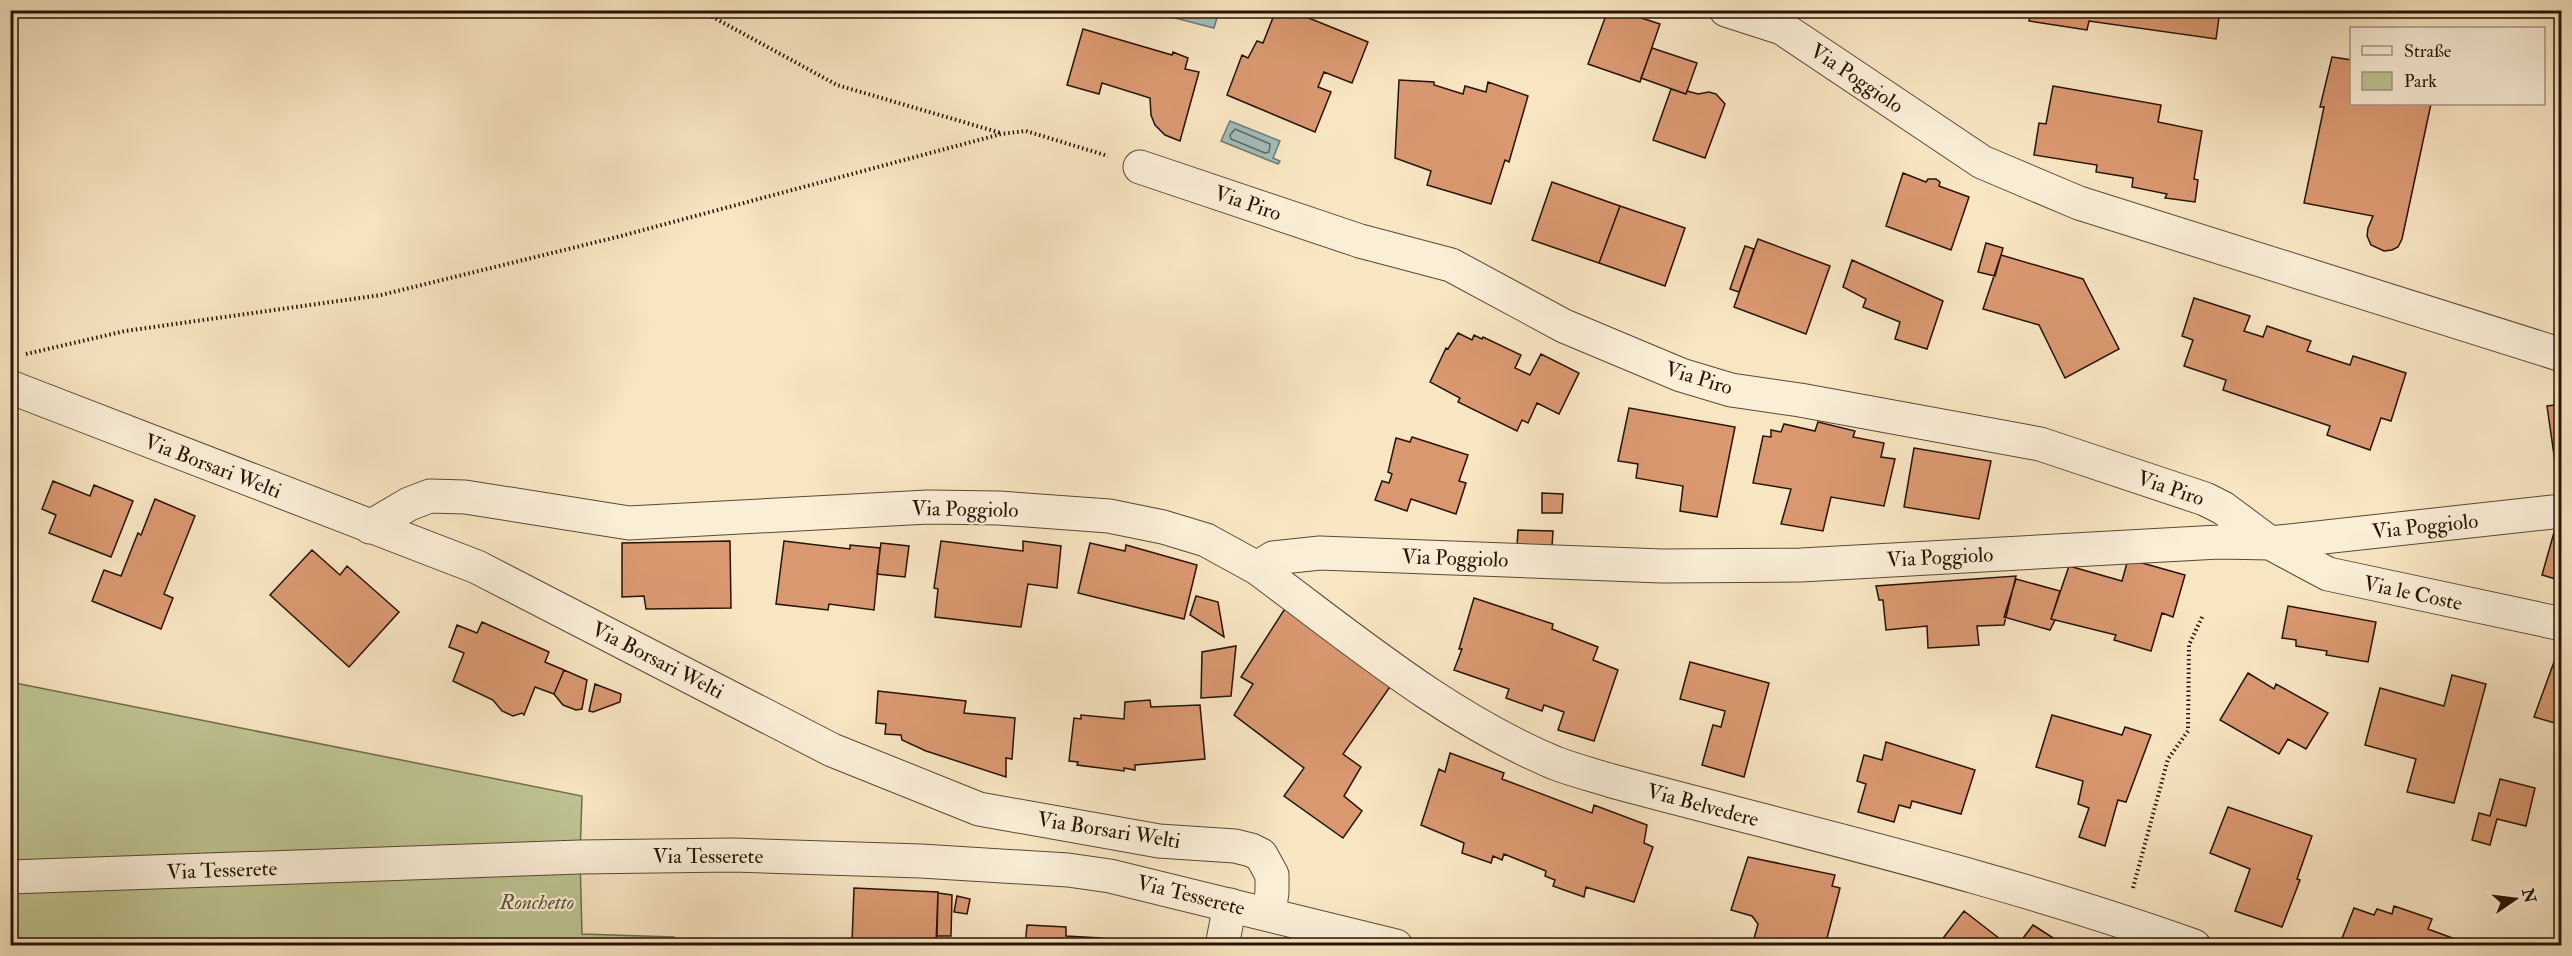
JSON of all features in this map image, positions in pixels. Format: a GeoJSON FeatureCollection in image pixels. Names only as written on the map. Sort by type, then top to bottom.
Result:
{"type":"FeatureCollection","features":[{"type":"Feature","properties":{"kind":"street","name":"Via Poggiolo"},"geometry":{"type":"LineString","coordinates":[[1726,10],[1782,28],[1982,162],[2079,203],[2562,355]]}},
{"type":"Feature","properties":{"kind":"street","name":"Via Piro"},"geometry":{"type":"LineString","coordinates":[[1140,167],[1360,241],[1450,265],[1564,326],[1681,375],[1731,390],[1811,402],[2040,444],[2205,499],[2223,508],[2270,543]]}},
{"type":"Feature","properties":{"kind":"street","name":"Via Borsari Welti"},"geometry":{"type":"LineString","coordinates":[[10,387],[477,567],[832,750],[979,809],[1159,841],[1235,846],[1251,850],[1261,855],[1272,875],[1269,914]]}},
{"type":"Feature","properties":{"kind":"street","name":"Via Poggiolo"},"geometry":{"type":"LineString","coordinates":[[370,527],[409,504],[430,495],[465,497],[629,523],[928,507],[999,508],[1109,516],[1163,527],[1206,540],[1257,568],[1273,558],[1320,553],[1662,566],[1766,565],[2219,542],[2270,543],[2562,512]]}},
{"type":"Feature","properties":{"kind":"street","name":"Via le Coste"},"geometry":{"type":"LineString","coordinates":[[2270,543],[2328,574],[2562,624]]}},
{"type":"Feature","properties":{"kind":"street","name":"Via Belvedere"},"geometry":{"type":"LineString","coordinates":[[1257,568],[1435,699],[1500,736],[1556,763],[1612,781],[2034,894],[2194,945]]}},
{"type":"Feature","properties":{"kind":"street","name":"Via Tesserete"},"geometry":{"type":"LineString","coordinates":[[10,877],[568,858],[733,855],[921,861],[1068,870],[1151,885],[1396,945]]}},
{"type":"Feature","properties":{"kind":"street"},"geometry":{"type":"LineString","coordinates":[[1222,945],[1230,905]]}},
{"type":"Feature","properties":{"kind":"path"},"geometry":{"type":"LineString","coordinates":[[700,10],[837,85],[1001,134]]}},
{"type":"Feature","properties":{"kind":"path"},"geometry":{"type":"LineString","coordinates":[[22,354],[126,331],[381,295],[617,237],[1001,134],[1026,131],[1140,167]]}},
{"type":"Feature","properties":{"kind":"path"},"geometry":{"type":"LineString","coordinates":[[2124,921],[2168,759],[2188,731],[2189,645],[2203,615]]}},
{"type":"Feature","properties":{"kind":"green space","name":"Ronchetto"},"geometry":{"type":"Polygon","coordinates":[[[10,682],[582,796],[580,857],[582,934],[674,937],[673,945],[11,945],[10,682]]]}},
{"type":"Feature","properties":{"kind":"water"},"geometry":{"type":"Polygon","coordinates":[[[1172,10],[1219,11],[1214,28],[1171,17],[1172,10]]]}},
{"type":"Feature","properties":{"kind":"water"},"geometry":{"type":"Polygon","coordinates":[[[1230,121],[1280,141],[1273,158],[1280,161],[1278,164],[1221,141],[1230,121]]]}},
{"type":"Feature","properties":{"kind":"building"},"geometry":{"type":"Polygon","coordinates":[[[1276,10],[1289,10],[1368,42],[1352,83],[1324,72],[1318,87],[1331,92],[1315,132],[1227,95],[1242,55],[1248,58],[1257,41],[1263,43],[1276,10]]]}},
{"type":"Feature","properties":{"kind":"building"},"geometry":{"type":"Polygon","coordinates":[[[1608,10],[1660,24],[1640,82],[1588,64],[1608,10]]]}},
{"type":"Feature","properties":{"kind":"building"},"geometry":{"type":"Polygon","coordinates":[[[2031,10],[2220,10],[2216,39],[2089,21],[2087,30],[2029,21],[2031,10]]]}},
{"type":"Feature","properties":{"kind":"building"},"geometry":{"type":"Polygon","coordinates":[[[1083,29],[1188,58],[1185,69],[1199,72],[1180,141],[1165,135],[1155,125],[1151,115],[1150,98],[1102,83],[1099,94],[1067,85],[1083,29]]]}},
{"type":"Feature","properties":{"kind":"building"},"geometry":{"type":"Polygon","coordinates":[[[1652,48],[1697,63],[1686,94],[1641,78],[1652,48]]]}},
{"type":"Feature","properties":{"kind":"building"},"geometry":{"type":"Polygon","coordinates":[[[2332,57],[2350,60],[2350,105],[2431,105],[2402,239],[2398,247],[2384,251],[2371,245],[2367,236],[2373,216],[2304,203],[2324,107],[2320,107],[2332,57]]]}},
{"type":"Feature","properties":{"kind":"building"},"geometry":{"type":"Polygon","coordinates":[[[1399,80],[1434,82],[1434,85],[1463,94],[1465,86],[1486,92],[1488,82],[1528,96],[1509,162],[1505,160],[1491,204],[1427,185],[1431,171],[1395,158],[1399,80]]]}},
{"type":"Feature","properties":{"kind":"building"},"geometry":{"type":"Polygon","coordinates":[[[2053,86],[2161,105],[2158,122],[2202,131],[2194,179],[2198,180],[2195,202],[2165,198],[2167,194],[2132,187],[2133,178],[2096,172],[2097,165],[2034,155],[2039,123],[2046,124],[2053,86]]]}},
{"type":"Feature","properties":{"kind":"building"},"geometry":{"type":"Polygon","coordinates":[[[1671,89],[1686,94],[1687,91],[1698,94],[1709,92],[1716,94],[1725,104],[1705,158],[1653,140],[1671,89]]]}},
{"type":"Feature","properties":{"kind":"building"},"geometry":{"type":"Polygon","coordinates":[[[1903,173],[1926,182],[1928,179],[1936,179],[1940,182],[1939,186],[1969,197],[1951,250],[1886,226],[1903,173]]]}},
{"type":"Feature","properties":{"kind":"building"},"geometry":{"type":"Polygon","coordinates":[[[1552,182],[1620,206],[1599,263],[1532,240],[1552,182]]]}},
{"type":"Feature","properties":{"kind":"building"},"geometry":{"type":"Polygon","coordinates":[[[1620,206],[1685,228],[1665,286],[1599,263],[1620,206]]]}},
{"type":"Feature","properties":{"kind":"building"},"geometry":{"type":"Polygon","coordinates":[[[1758,239],[1830,266],[1806,334],[1734,307],[1758,239]]]}},
{"type":"Feature","properties":{"kind":"building"},"geometry":{"type":"Polygon","coordinates":[[[1986,243],[2003,248],[1995,276],[1978,272],[1986,243]]]}},
{"type":"Feature","properties":{"kind":"building"},"geometry":{"type":"Polygon","coordinates":[[[1745,246],[1754,249],[1739,292],[1730,289],[1745,246]]]}},
{"type":"Feature","properties":{"kind":"building"},"geometry":{"type":"Polygon","coordinates":[[[2001,255],[2083,279],[2119,349],[2065,378],[2039,325],[1983,309],[2001,255]]]}},
{"type":"Feature","properties":{"kind":"building"},"geometry":{"type":"Polygon","coordinates":[[[1852,260],[1943,301],[1927,349],[1895,339],[1900,322],[1863,307],[1866,299],[1843,287],[1852,260]]]}},
{"type":"Feature","properties":{"kind":"building"},"geometry":{"type":"Polygon","coordinates":[[[2194,298],[2250,316],[2244,331],[2263,337],[2267,326],[2311,341],[2307,351],[2350,365],[2353,356],[2406,373],[2391,421],[2381,418],[2370,450],[2327,435],[2330,426],[2223,390],[2226,380],[2184,366],[2193,340],[2182,336],[2194,298]]]}},
{"type":"Feature","properties":{"kind":"building"},"geometry":{"type":"Polygon","coordinates":[[[1458,333],[1472,340],[1474,335],[1482,339],[1483,337],[1521,355],[1515,368],[1530,375],[1541,354],[1579,373],[1559,414],[1537,403],[1528,423],[1522,420],[1517,431],[1458,402],[1460,398],[1430,382],[1446,348],[1448,349],[1458,333]]]}},
{"type":"Feature","properties":{"kind":"building"},"geometry":{"type":"Polygon","coordinates":[[[2562,404],[2562,483],[2558,483],[2547,406],[2562,404]]]}},
{"type":"Feature","properties":{"kind":"building"},"geometry":{"type":"Polygon","coordinates":[[[1629,408],[1735,427],[1717,517],[1680,511],[1683,486],[1636,478],[1638,464],[1618,461],[1629,408]]]}},
{"type":"Feature","properties":{"kind":"building"},"geometry":{"type":"Polygon","coordinates":[[[1818,422],[1855,431],[1853,437],[1884,443],[1881,457],[1895,459],[1884,506],[1831,497],[1823,531],[1781,524],[1791,489],[1753,483],[1763,436],[1771,437],[1771,430],[1781,432],[1784,424],[1815,431],[1818,422]]]}},
{"type":"Feature","properties":{"kind":"building"},"geometry":{"type":"Polygon","coordinates":[[[10,430],[15,432],[10,444],[10,430]]]}},
{"type":"Feature","properties":{"kind":"building"},"geometry":{"type":"Polygon","coordinates":[[[1412,437],[1468,455],[1459,481],[1466,483],[1456,514],[1411,499],[1407,511],[1375,500],[1382,481],[1389,483],[1392,474],[1388,472],[1396,438],[1410,442],[1412,437]]]}},
{"type":"Feature","properties":{"kind":"building"},"geometry":{"type":"Polygon","coordinates":[[[1914,448],[1991,461],[1979,519],[1904,507],[1914,448]]]}},
{"type":"Feature","properties":{"kind":"building"},"geometry":{"type":"Polygon","coordinates":[[[53,481],[90,496],[94,485],[133,501],[111,557],[49,533],[56,515],[42,509],[53,481]]]}},
{"type":"Feature","properties":{"kind":"building"},"geometry":{"type":"Polygon","coordinates":[[[1542,493],[1563,494],[1562,513],[1542,513],[1542,493]]]}},
{"type":"Feature","properties":{"kind":"building"},"geometry":{"type":"Polygon","coordinates":[[[155,499],[195,516],[164,594],[173,598],[161,629],[92,601],[104,570],[121,576],[138,533],[141,535],[155,499]]]}},
{"type":"Feature","properties":{"kind":"building"},"geometry":{"type":"Polygon","coordinates":[[[2555,529],[2562,531],[2562,581],[2542,575],[2555,529]]]}},
{"type":"Feature","properties":{"kind":"building"},"geometry":{"type":"Polygon","coordinates":[[[1518,530],[1553,531],[1552,547],[1517,546],[1518,530]]]}},
{"type":"Feature","properties":{"kind":"building"},"geometry":{"type":"Polygon","coordinates":[[[730,541],[731,608],[646,609],[644,596],[622,597],[622,543],[730,541]]]}},
{"type":"Feature","properties":{"kind":"building"},"geometry":{"type":"Polygon","coordinates":[[[784,541],[850,549],[850,545],[880,548],[874,610],[829,604],[828,610],[776,604],[784,541]]]}},
{"type":"Feature","properties":{"kind":"building"},"geometry":{"type":"Polygon","coordinates":[[[941,541],[1023,551],[1023,541],[1061,546],[1057,588],[1028,584],[1021,627],[935,617],[938,589],[934,588],[941,541]]]}},
{"type":"Feature","properties":{"kind":"building"},"geometry":{"type":"Polygon","coordinates":[[[881,543],[909,546],[905,577],[877,574],[881,543]]]}},
{"type":"Feature","properties":{"kind":"building"},"geometry":{"type":"Polygon","coordinates":[[[1090,543],[1125,551],[1126,545],[1197,565],[1184,619],[1078,593],[1090,543]]]}},
{"type":"Feature","properties":{"kind":"building"},"geometry":{"type":"Polygon","coordinates":[[[312,550],[340,575],[347,566],[399,612],[349,667],[270,595],[312,550]]]}},
{"type":"Feature","properties":{"kind":"building"},"geometry":{"type":"Polygon","coordinates":[[[2128,559],[2185,575],[2173,617],[2162,613],[2151,651],[2114,640],[2116,635],[2051,619],[2069,566],[2122,581],[2128,559]]]}},
{"type":"Feature","properties":{"kind":"building"},"geometry":{"type":"Polygon","coordinates":[[[2016,576],[2004,625],[1977,626],[1979,645],[1928,648],[1927,626],[1886,630],[1883,600],[1879,600],[1876,586],[2016,576]]]}},
{"type":"Feature","properties":{"kind":"building"},"geometry":{"type":"Polygon","coordinates":[[[2016,579],[2060,591],[2051,619],[2055,620],[2050,630],[2004,617],[2016,579]]]}},
{"type":"Feature","properties":{"kind":"building"},"geometry":{"type":"Polygon","coordinates":[[[1196,596],[1218,602],[1224,637],[1190,615],[1196,596]]]}},
{"type":"Feature","properties":{"kind":"building"},"geometry":{"type":"Polygon","coordinates":[[[1474,598],[1553,624],[1552,629],[1598,647],[1593,660],[1618,670],[1594,741],[1558,730],[1564,712],[1544,705],[1542,711],[1506,698],[1509,689],[1454,670],[1462,649],[1459,649],[1474,598]]]}},
{"type":"Feature","properties":{"kind":"building"},"geometry":{"type":"Polygon","coordinates":[[[2288,606],[2376,622],[2368,662],[2326,655],[2327,651],[2296,646],[2296,640],[2282,638],[2288,606]]]}},
{"type":"Feature","properties":{"kind":"building"},"geometry":{"type":"Polygon","coordinates":[[[1286,607],[1392,684],[1343,754],[1361,767],[1344,796],[1362,811],[1343,838],[1284,796],[1304,768],[1234,715],[1253,684],[1241,677],[1286,607]]]}},
{"type":"Feature","properties":{"kind":"building"},"geometry":{"type":"Polygon","coordinates":[[[482,622],[549,652],[545,662],[564,670],[554,694],[535,687],[524,715],[522,713],[513,716],[502,711],[493,700],[453,681],[464,653],[449,647],[457,625],[477,633],[482,622]]]}},
{"type":"Feature","properties":{"kind":"building"},"geometry":{"type":"Polygon","coordinates":[[[1236,646],[1231,696],[1201,698],[1202,652],[1236,646]]]}},
{"type":"Feature","properties":{"kind":"building"},"geometry":{"type":"Polygon","coordinates":[[[2558,651],[2562,652],[2562,725],[2534,717],[2558,651]]]}},
{"type":"Feature","properties":{"kind":"building"},"geometry":{"type":"Polygon","coordinates":[[[1690,662],[1769,683],[1744,777],[1702,765],[1713,725],[1721,727],[1725,711],[1680,699],[1690,662]]]}},
{"type":"Feature","properties":{"kind":"building"},"geometry":{"type":"Polygon","coordinates":[[[564,670],[587,680],[582,709],[576,710],[563,705],[554,694],[564,670]]]}},
{"type":"Feature","properties":{"kind":"building"},"geometry":{"type":"Polygon","coordinates":[[[2248,673],[2274,689],[2276,684],[2328,713],[2306,749],[2288,739],[2279,754],[2220,720],[2248,673]]]}},
{"type":"Feature","properties":{"kind":"building"},"geometry":{"type":"Polygon","coordinates":[[[2452,675],[2486,684],[2454,803],[2407,792],[2416,759],[2365,745],[2380,688],[2444,706],[2452,675]]]}},
{"type":"Feature","properties":{"kind":"building"},"geometry":{"type":"Polygon","coordinates":[[[595,684],[621,694],[620,702],[593,712],[589,711],[595,684]]]}},
{"type":"Feature","properties":{"kind":"building"},"geometry":{"type":"Polygon","coordinates":[[[878,691],[966,701],[964,713],[1015,718],[1012,759],[1006,758],[1006,777],[926,751],[902,740],[901,735],[885,734],[886,724],[876,723],[878,691]]]}},
{"type":"Feature","properties":{"kind":"building"},"geometry":{"type":"Polygon","coordinates":[[[1150,700],[1151,707],[1200,705],[1205,759],[1135,765],[1135,770],[1124,768],[1124,771],[1077,765],[1078,762],[1069,761],[1074,718],[1081,719],[1081,715],[1124,719],[1125,702],[1150,700]]]}},
{"type":"Feature","properties":{"kind":"building"},"geometry":{"type":"Polygon","coordinates":[[[2052,715],[2122,735],[2125,727],[2151,735],[2126,802],[2118,800],[2105,846],[2079,837],[2089,808],[2078,804],[2083,781],[2036,767],[2052,715]]]}},
{"type":"Feature","properties":{"kind":"building"},"geometry":{"type":"Polygon","coordinates":[[[1886,742],[1975,770],[1961,814],[1912,801],[1910,808],[1899,805],[1894,822],[1858,812],[1866,784],[1857,781],[1864,755],[1882,760],[1886,742]]]}},
{"type":"Feature","properties":{"kind":"building"},"geometry":{"type":"Polygon","coordinates":[[[1450,753],[1504,773],[1502,779],[1592,813],[1594,805],[1647,825],[1644,843],[1653,847],[1634,902],[1586,887],[1584,897],[1553,886],[1555,880],[1545,876],[1546,871],[1504,854],[1502,860],[1493,856],[1491,863],[1462,853],[1464,843],[1421,825],[1439,769],[1445,772],[1450,753]]]}},
{"type":"Feature","properties":{"kind":"building"},"geometry":{"type":"Polygon","coordinates":[[[2500,779],[2535,788],[2526,826],[2497,819],[2490,845],[2472,840],[2479,813],[2490,816],[2500,779]]]}},
{"type":"Feature","properties":{"kind":"building"},"geometry":{"type":"Polygon","coordinates":[[[2228,807],[2312,836],[2297,879],[2300,880],[2282,927],[2235,911],[2250,869],[2210,853],[2228,807]]]}},
{"type":"Feature","properties":{"kind":"building"},"geometry":{"type":"Polygon","coordinates":[[[1748,857],[1835,875],[1832,886],[1840,888],[1825,946],[1752,946],[1758,924],[1752,916],[1731,910],[1748,857]]]}},
{"type":"Feature","properties":{"kind":"building"},"geometry":{"type":"Polygon","coordinates":[[[854,888],[938,892],[936,944],[852,943],[854,888]]]}},
{"type":"Feature","properties":{"kind":"building"},"geometry":{"type":"Polygon","coordinates":[[[938,893],[952,895],[951,936],[937,936],[938,893]]]}},
{"type":"Feature","properties":{"kind":"building"},"geometry":{"type":"Polygon","coordinates":[[[957,896],[970,899],[967,914],[954,912],[957,896]]]}},
{"type":"Feature","properties":{"kind":"building"},"geometry":{"type":"Polygon","coordinates":[[[2394,906],[2432,919],[2428,929],[2455,939],[2452,946],[2339,946],[2354,908],[2374,915],[2377,909],[2392,914],[2394,906]]]}},
{"type":"Feature","properties":{"kind":"building"},"geometry":{"type":"Polygon","coordinates":[[[1964,911],[2009,946],[1937,946],[1964,911]]]}},
{"type":"Feature","properties":{"kind":"building"},"geometry":{"type":"Polygon","coordinates":[[[1027,925],[1066,927],[1066,936],[1101,938],[1101,940],[1121,942],[1121,946],[1025,946],[1027,925]]]}},
{"type":"Feature","properties":{"kind":"building"},"geometry":{"type":"Polygon","coordinates":[[[2033,925],[2061,943],[2059,946],[2017,946],[2033,925]]]}},
{"type":"Feature","properties":{"kind":"building"},"geometry":{"type":"Polygon","coordinates":[[[2515,939],[2534,946],[2513,946],[2515,939]]]}}]}
